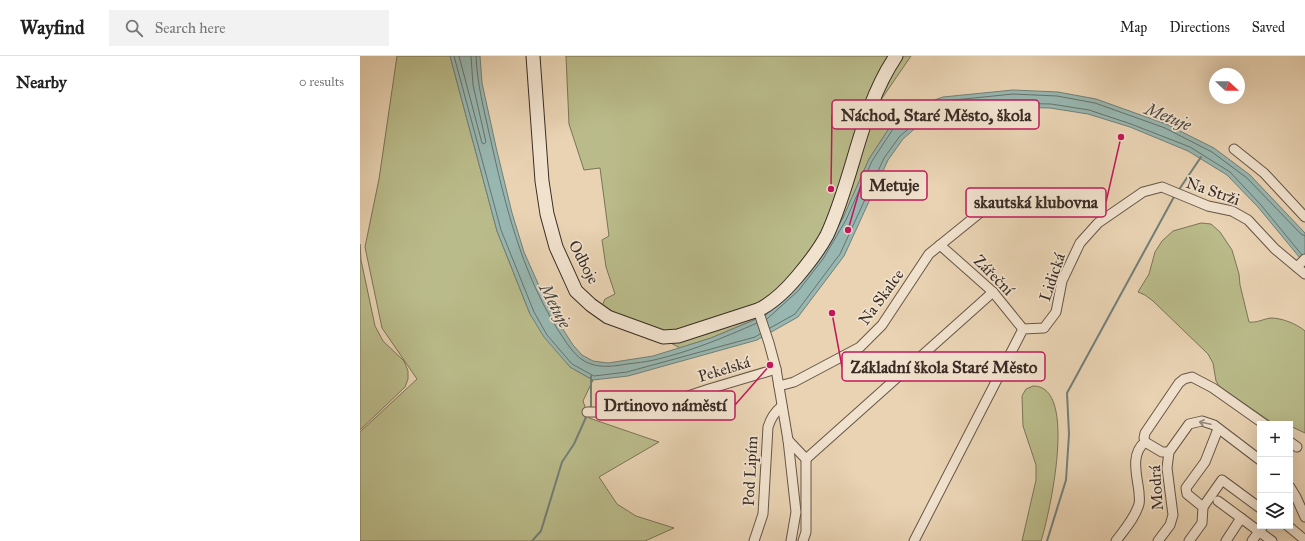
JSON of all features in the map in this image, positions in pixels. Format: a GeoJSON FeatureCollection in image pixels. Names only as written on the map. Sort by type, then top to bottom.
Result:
{"type":"FeatureCollection","features":[{"type":"Feature","properties":{"kind":"street","name":"Odboje"},"geometry":{"type":"LineString","coordinates":[[533,56],[542,181],[547,214],[556,247],[576,291],[591,305],[608,317],[663,337],[678,336],[759,313],[794,282],[808,264],[826,236],[838,207],[871,108],[885,73],[896,56]]}},
{"type":"Feature","properties":{"kind":"street"},"geometry":{"type":"LineString","coordinates":[[1234,149],[1264,173],[1305,217]]}},
{"type":"Feature","properties":{"kind":"street","name":"Na Strži"},"geometry":{"type":"LineString","coordinates":[[1162,187],[1208,206],[1232,211],[1248,220],[1275,249],[1301,263],[1305,274]]}},
{"type":"Feature","properties":{"kind":"street","name":"Lidická"},"geometry":{"type":"LineString","coordinates":[[1023,330],[1044,328],[1056,312],[1062,281],[1080,243],[1098,223],[1143,192],[1162,187]]}},
{"type":"Feature","properties":{"kind":"street","name":"Na Skalce"},"geometry":{"type":"LineString","coordinates":[[779,386],[794,382],[860,346],[872,336],[882,325],[930,254],[992,203]]}},
{"type":"Feature","properties":{"kind":"street","name":"Zářeční"},"geometry":{"type":"LineString","coordinates":[[940,245],[993,292],[1023,330]]}},
{"type":"Feature","properties":{"kind":"street"},"geometry":{"type":"LineString","coordinates":[[806,458],[993,292]]}},
{"type":"Feature","properties":{"kind":"street"},"geometry":{"type":"LineString","coordinates":[[759,313],[776,369],[788,440],[796,512],[791,541]]}},
{"type":"Feature","properties":{"kind":"street"},"geometry":{"type":"LineString","coordinates":[[914,541],[1023,330]]}},
{"type":"Feature","properties":{"kind":"street","name":"Pekelská"},"geometry":{"type":"LineString","coordinates":[[587,412],[627,412],[646,410],[776,369]]}},
{"type":"Feature","properties":{"kind":"street"},"geometry":{"type":"LineString","coordinates":[[1145,442],[1145,433],[1179,383],[1184,379],[1192,377],[1213,388],[1260,421]]}},
{"type":"Feature","properties":{"kind":"street","name":"Pod Lipím"},"geometry":{"type":"LineString","coordinates":[[754,541],[763,514],[768,427],[770,418],[782,406]]}},
{"type":"Feature","properties":{"kind":"street"},"geometry":{"type":"LineString","coordinates":[[1145,442],[1162,452],[1169,452],[1188,424],[1202,421],[1214,426],[1257,458]]}},
{"type":"Feature","properties":{"kind":"street"},"geometry":{"type":"LineString","coordinates":[[1203,507],[1187,494],[1186,488],[1205,462],[1218,429]]}},
{"type":"Feature","properties":{"kind":"street"},"geometry":{"type":"LineString","coordinates":[[788,440],[806,458],[806,532],[803,541]]}},
{"type":"Feature","properties":{"kind":"street"},"geometry":{"type":"LineString","coordinates":[[1116,541],[1136,514],[1140,502],[1136,453],[1139,447],[1145,442]]}},
{"type":"Feature","properties":{"kind":"street","name":"Modrá"},"geometry":{"type":"LineString","coordinates":[[1158,541],[1170,525],[1173,515],[1167,468],[1169,452]]}},
{"type":"Feature","properties":{"kind":"street"},"geometry":{"type":"LineString","coordinates":[[1189,541],[1202,523],[1203,507],[1222,480],[1257,506]]}},
{"type":"Feature","properties":{"kind":"street"},"geometry":{"type":"LineString","coordinates":[[1293,493],[1305,517]]}},
{"type":"Feature","properties":{"kind":"street"},"geometry":{"type":"LineString","coordinates":[[1218,501],[1241,518],[1257,527]]}},
{"type":"Feature","properties":{"kind":"street"},"geometry":{"type":"LineString","coordinates":[[1226,541],[1241,518]]}},
{"type":"Feature","properties":{"kind":"street"},"geometry":{"type":"LineString","coordinates":[[1252,541],[1261,529],[1272,541]]}},
{"type":"Feature","properties":{"kind":"street"},"geometry":{"type":"LineString","coordinates":[[1292,529],[1305,540]]}},
{"type":"Feature","properties":{"kind":"green space"},"geometry":{"type":"Polygon","coordinates":[[[397,56],[450,56],[497,231],[530,314],[570,367],[593,380],[583,401],[589,418],[659,442],[599,477],[617,504],[636,516],[674,528],[645,541],[360,541],[360,432],[417,379],[382,328],[365,247],[379,179],[397,56]]]}},
{"type":"Feature","properties":{"kind":"green space"},"geometry":{"type":"Polygon","coordinates":[[[566,56],[911,56],[876,107],[876,116],[890,127],[869,159],[843,218],[820,257],[796,287],[766,315],[711,338],[680,348],[602,306],[605,299],[615,294],[606,267],[602,240],[609,236],[600,168],[584,170],[569,124],[566,56]]]}},
{"type":"Feature","properties":{"kind":"green space"},"geometry":{"type":"Polygon","coordinates":[[[1201,223],[1211,224],[1220,232],[1232,250],[1239,274],[1240,285],[1249,322],[1275,318],[1289,322],[1305,331],[1305,433],[1293,427],[1293,421],[1270,421],[1219,386],[1216,381],[1213,363],[1208,354],[1153,301],[1138,292],[1149,274],[1155,252],[1162,241],[1173,231],[1201,223]]]}},
{"type":"Feature","properties":{"kind":"green space"},"geometry":{"type":"Polygon","coordinates":[[[360,244],[361,260],[375,326],[383,341],[404,361],[408,371],[408,379],[405,387],[360,430],[360,244]]]}},
{"type":"Feature","properties":{"kind":"green space"},"geometry":{"type":"Polygon","coordinates":[[[1033,386],[1047,391],[1055,406],[1058,428],[1057,454],[1050,506],[1041,541],[1022,541],[1036,480],[1036,465],[1023,426],[1022,396],[1026,389],[1033,386]]]}},
{"type":"Feature","properties":{"kind":"water"},"geometry":{"type":"Polygon","coordinates":[[[450,56],[480,56],[482,83],[496,147],[512,213],[524,252],[548,306],[573,345],[582,355],[593,361],[608,363],[653,356],[711,338],[766,315],[796,287],[820,257],[843,218],[869,159],[890,127],[912,108],[943,97],[1013,90],[1058,92],[1096,99],[1166,124],[1214,148],[1250,175],[1305,233],[1305,264],[1258,207],[1227,175],[1188,151],[1130,127],[1088,114],[1050,108],[1004,107],[956,112],[920,124],[903,139],[888,160],[844,256],[798,317],[757,340],[628,376],[593,380],[570,367],[544,337],[530,314],[497,231],[450,56]]]}},
{"type":"Feature","properties":{"kind":"waterway"},"geometry":{"type":"LineString","coordinates":[[1178,191],[1201,157]]}},
{"type":"Feature","properties":{"kind":"waterway"},"geometry":{"type":"LineString","coordinates":[[1047,541],[1066,480],[1069,434],[1067,393],[1175,195]]}},
{"type":"Feature","properties":{"kind":"waterway"},"geometry":{"type":"LineString","coordinates":[[590,409],[591,376]]}},
{"type":"Feature","properties":{"kind":"waterway"},"geometry":{"type":"LineString","coordinates":[[532,541],[541,531],[562,462],[574,444],[587,415]]}},
{"type":"Feature","properties":{"kind":"place","name":"skautská klubovna"},"geometry":{"type":"Point","coordinates":[1121,137]}},
{"type":"Feature","properties":{"kind":"place","name":"Náchod, Staré Město, škola"},"geometry":{"type":"Point","coordinates":[831,189]}},
{"type":"Feature","properties":{"kind":"place","name":"Metuje"},"geometry":{"type":"Point","coordinates":[848,230]}},
{"type":"Feature","properties":{"kind":"place","name":"Základní škola Staré Město"},"geometry":{"type":"Point","coordinates":[832,313]}},
{"type":"Feature","properties":{"kind":"place","name":"Drtinovo náměstí"},"geometry":{"type":"Point","coordinates":[770,365]}}]}
